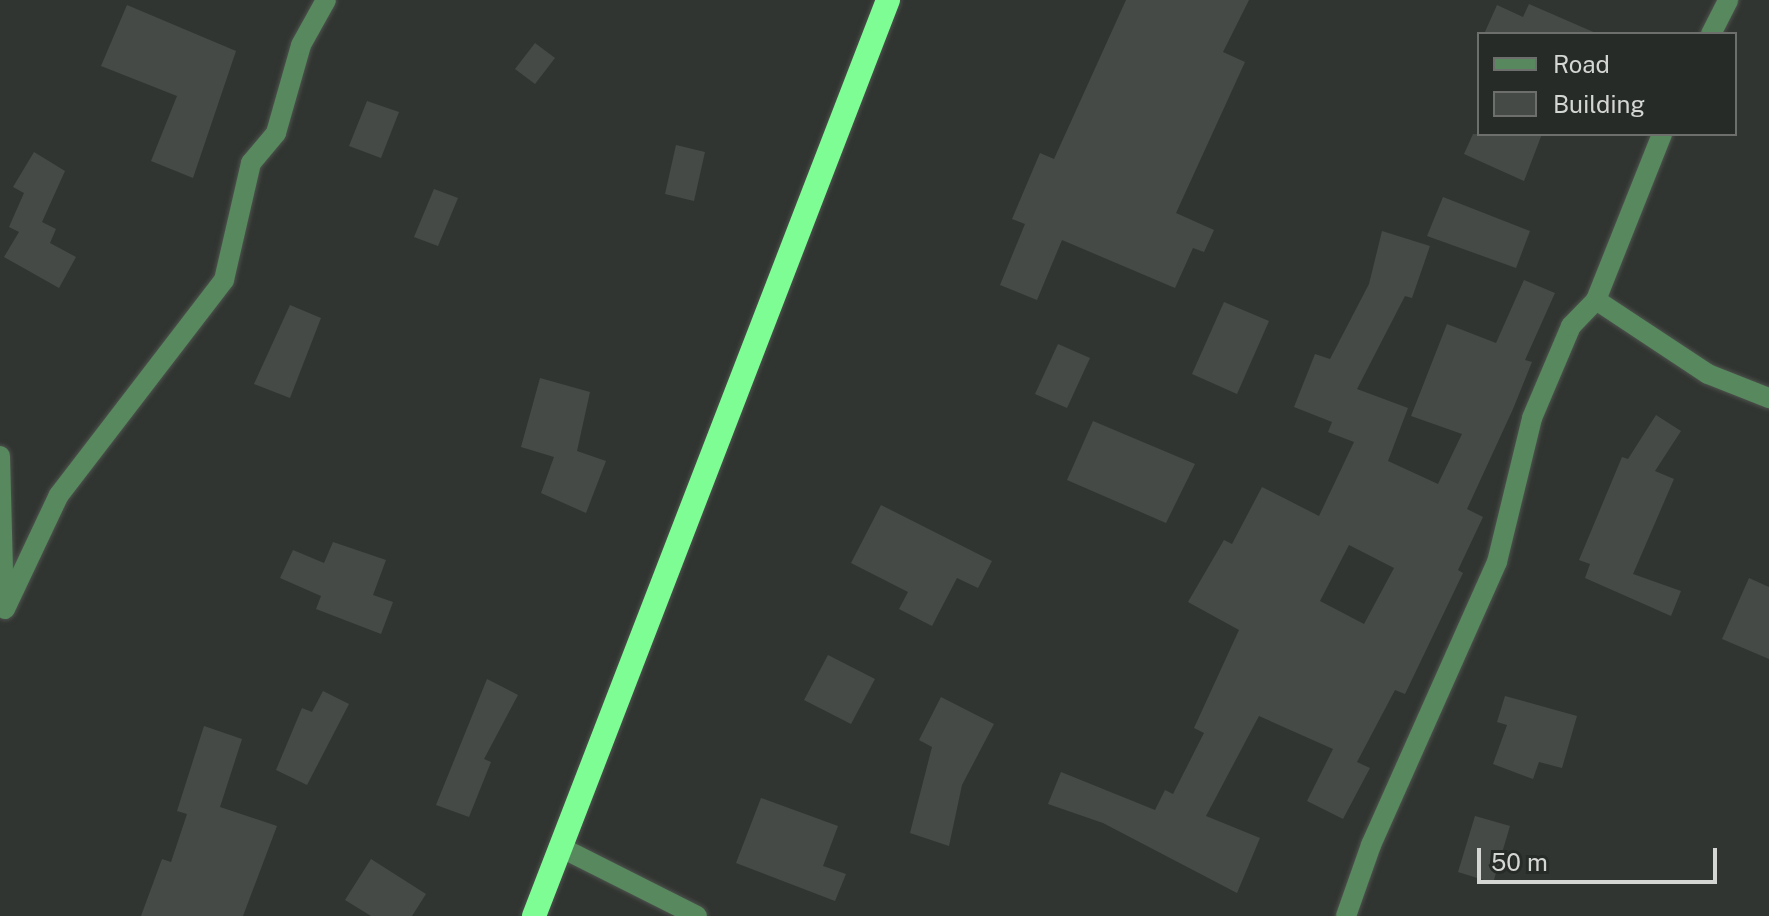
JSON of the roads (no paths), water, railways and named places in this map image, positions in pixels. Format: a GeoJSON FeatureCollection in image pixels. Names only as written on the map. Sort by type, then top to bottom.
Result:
{"type":"FeatureCollection","features":[{"type":"Feature","properties":{"kind":"highway"},"geometry":{"type":"LineString","coordinates":[[534,916],[888,0]]}},
{"type":"Feature","properties":{"kind":"street"},"geometry":{"type":"LineString","coordinates":[[2,615],[59,495],[224,280],[251,163],[276,133],[301,45],[326,0]]}},
{"type":"Feature","properties":{"kind":"street"},"geometry":{"type":"LineString","coordinates":[[1712,32],[1728,0]]}},
{"type":"Feature","properties":{"kind":"street"},"geometry":{"type":"LineString","coordinates":[[1346,916],[1371,845],[1497,562],[1532,418],[1571,326],[1596,300],[1661,136]]}},
{"type":"Feature","properties":{"kind":"street"},"geometry":{"type":"LineString","coordinates":[[1596,300],[1708,374],[1769,398]]}},
{"type":"Feature","properties":{"kind":"street"},"geometry":{"type":"LineString","coordinates":[[0,456],[2,615]]}},
{"type":"Feature","properties":{"kind":"street"},"geometry":{"type":"LineString","coordinates":[[562,848],[697,916]]}}]}
